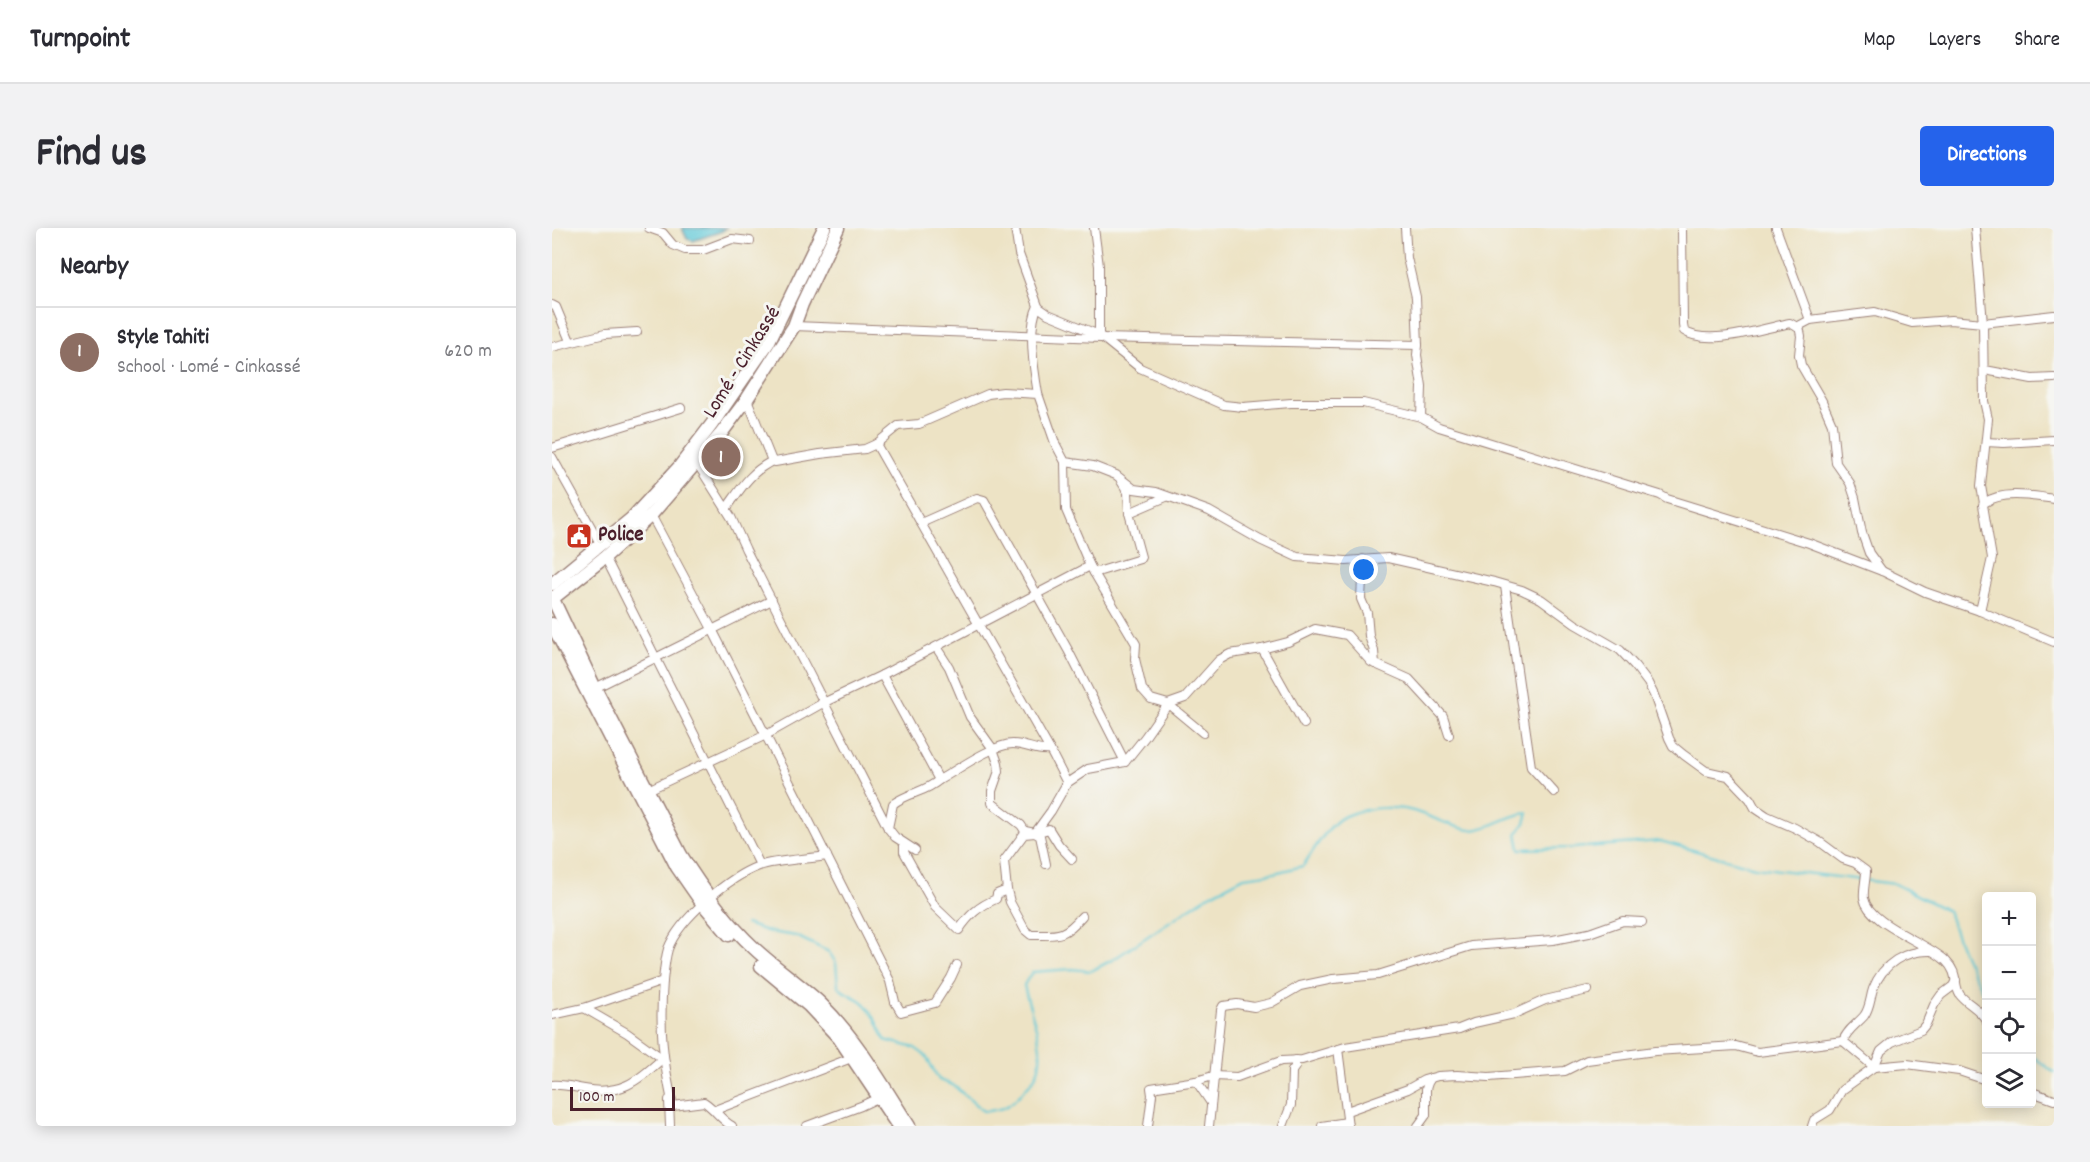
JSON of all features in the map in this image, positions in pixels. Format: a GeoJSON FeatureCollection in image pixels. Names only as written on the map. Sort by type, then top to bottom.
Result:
{"type":"FeatureCollection","features":[{"type":"Feature","properties":{"kind":"main road","name":"Lomé - Cinkassé"},"geometry":{"type":"LineString","coordinates":[[552,584],[631,519],[680,466],[736,391],[768,343],[825,228]]}},
{"type":"Feature","properties":{"kind":"main road","name":"Lomé - Cinkassé"},"geometry":{"type":"LineString","coordinates":[[552,598],[605,557],[651,515],[697,463],[747,399],[794,326],[838,228]]}},
{"type":"Feature","properties":{"kind":"main road"},"geometry":{"type":"LineString","coordinates":[[552,598],[595,688],[706,901],[755,949],[821,1004],[843,1028],[909,1126]]}},
{"type":"Feature","properties":{"kind":"main road"},"geometry":{"type":"LineString","coordinates":[[552,624],[677,867],[737,943],[825,1021],[854,1057],[898,1126]]}},
{"type":"Feature","properties":{"kind":"street"},"geometry":{"type":"LineString","coordinates":[[649,228],[663,233],[673,245],[685,250],[703,250],[732,239],[750,241]]}},
{"type":"Feature","properties":{"kind":"street"},"geometry":{"type":"LineString","coordinates":[[1015,228],[1019,254],[1038,307],[1048,314],[1100,336],[1140,368],[1204,397],[1231,406],[1353,402],[1394,409],[1421,417],[1439,427],[1809,543],[1882,571],[1925,592],[1980,611],[2054,642]]}},
{"type":"Feature","properties":{"kind":"street"},"geometry":{"type":"LineString","coordinates":[[1094,228],[1099,266],[1100,336]]}},
{"type":"Feature","properties":{"kind":"street"},"geometry":{"type":"LineString","coordinates":[[1405,228],[1407,258],[1416,297],[1418,366],[1422,387],[1421,417]]}},
{"type":"Feature","properties":{"kind":"street"},"geometry":{"type":"LineString","coordinates":[[1682,228],[1684,332],[1694,336],[1718,336],[1742,334],[1790,322],[1799,326],[1801,365],[1822,401],[1832,424],[1836,463],[1850,483],[1869,553],[1882,571]]}},
{"type":"Feature","properties":{"kind":"street"},"geometry":{"type":"LineString","coordinates":[[1776,228],[1810,321]]}},
{"type":"Feature","properties":{"kind":"street"},"geometry":{"type":"LineString","coordinates":[[1975,228],[1983,323],[1984,401],[1988,419],[1981,486],[1992,558],[1980,611]]}},
{"type":"Feature","properties":{"kind":"street"},"geometry":{"type":"LineString","coordinates":[[552,305],[556,307],[570,341]]}},
{"type":"Feature","properties":{"kind":"street"},"geometry":{"type":"LineString","coordinates":[[1038,307],[1035,313],[1032,357],[1038,394],[1055,442],[1065,462],[1066,510],[1092,569],[1136,644],[1135,659],[1142,689],[1151,699],[1168,704],[1203,734]]}},
{"type":"Feature","properties":{"kind":"street"},"geometry":{"type":"LineString","coordinates":[[1797,327],[1810,321],[1875,312],[1912,323],[1951,320],[1983,323],[2054,315]]}},
{"type":"Feature","properties":{"kind":"street"},"geometry":{"type":"LineString","coordinates":[[794,326],[1418,345]]}},
{"type":"Feature","properties":{"kind":"street"},"geometry":{"type":"LineString","coordinates":[[552,347],[605,334],[637,332]]}},
{"type":"Feature","properties":{"kind":"street"},"geometry":{"type":"LineString","coordinates":[[1985,370],[2032,379],[2054,378]]}},
{"type":"Feature","properties":{"kind":"street"},"geometry":{"type":"LineString","coordinates":[[726,509],[741,485],[761,466],[772,461],[865,449],[876,444],[898,426],[920,424],[988,394],[1003,392],[1038,394]]}},
{"type":"Feature","properties":{"kind":"street"},"geometry":{"type":"LineString","coordinates":[[747,399],[772,461]]}},
{"type":"Feature","properties":{"kind":"street"},"geometry":{"type":"LineString","coordinates":[[552,448],[681,408]]}},
{"type":"Feature","properties":{"kind":"street"},"geometry":{"type":"LineString","coordinates":[[1986,442],[2054,440]]}},
{"type":"Feature","properties":{"kind":"street"},"geometry":{"type":"LineString","coordinates":[[876,444],[1067,783]]}},
{"type":"Feature","properties":{"kind":"street"},"geometry":{"type":"LineString","coordinates":[[552,457],[601,545]]}},
{"type":"Feature","properties":{"kind":"street"},"geometry":{"type":"LineString","coordinates":[[1065,462],[1087,465],[1116,475],[1134,489],[1156,492],[1209,511],[1260,540],[1297,557],[1346,561],[1388,558],[1522,590],[1541,599],[1575,624],[1620,650],[1648,683],[1673,746],[1706,771],[1728,776],[1750,799],[1755,808],[1767,816],[1796,828],[1843,859],[1855,863],[1866,871],[1864,897],[1868,909],[1901,934],[1934,951],[1947,962],[1956,978],[1957,989],[1961,996],[1982,1013]]}},
{"type":"Feature","properties":{"kind":"street"},"geometry":{"type":"LineString","coordinates":[[697,463],[726,509],[888,828],[895,837],[915,850]]}},
{"type":"Feature","properties":{"kind":"street"},"geometry":{"type":"LineString","coordinates":[[648,790],[766,735],[1036,593],[1092,569],[1140,559],[1128,513],[1128,492],[1116,475]]}},
{"type":"Feature","properties":{"kind":"street"},"geometry":{"type":"LineString","coordinates":[[1984,503],[1991,498],[2011,495],[2054,499]]}},
{"type":"Feature","properties":{"kind":"street"},"geometry":{"type":"LineString","coordinates":[[1128,513],[1166,497]]}},
{"type":"Feature","properties":{"kind":"street"},"geometry":{"type":"LineString","coordinates":[[921,523],[977,498],[982,498],[1099,708],[1104,724],[1125,762]]}},
{"type":"Feature","properties":{"kind":"street"},"geometry":{"type":"LineString","coordinates":[[651,515],[712,628],[890,981],[895,1002],[901,1012],[934,1003],[957,965]]}},
{"type":"Feature","properties":{"kind":"street"},"geometry":{"type":"LineString","coordinates":[[605,557],[760,866]]}},
{"type":"Feature","properties":{"kind":"street"},"geometry":{"type":"LineString","coordinates":[[1364,559],[1361,599],[1367,613],[1375,664]]}},
{"type":"Feature","properties":{"kind":"street"},"geometry":{"type":"LineString","coordinates":[[1505,586],[1532,767],[1554,792]]}},
{"type":"Feature","properties":{"kind":"street"},"geometry":{"type":"LineString","coordinates":[[595,688],[772,600]]}},
{"type":"Feature","properties":{"kind":"street"},"geometry":{"type":"LineString","coordinates":[[1035,833],[1067,783],[1088,769],[1125,762],[1168,704],[1185,698],[1219,660],[1230,654],[1288,642],[1315,629],[1347,635],[1375,664],[1409,679],[1443,716],[1449,735]]}},
{"type":"Feature","properties":{"kind":"street"},"geometry":{"type":"LineString","coordinates":[[936,647],[949,668],[970,717],[993,749],[999,771],[992,791],[992,803],[1025,831],[1040,836],[1046,864]]}},
{"type":"Feature","properties":{"kind":"street"},"geometry":{"type":"LineString","coordinates":[[1262,649],[1304,724]]}},
{"type":"Feature","properties":{"kind":"street"},"geometry":{"type":"LineString","coordinates":[[882,675],[939,780]]}},
{"type":"Feature","properties":{"kind":"street"},"geometry":{"type":"LineString","coordinates":[[1159,702],[1162,713]]}},
{"type":"Feature","properties":{"kind":"street"},"geometry":{"type":"LineString","coordinates":[[888,828],[891,808],[896,801],[927,789],[993,749],[1014,744],[1042,752],[1050,750]]}},
{"type":"Feature","properties":{"kind":"street"},"geometry":{"type":"LineString","coordinates":[[1072,859],[1049,829],[1024,834],[1004,861],[1007,890],[1010,902],[1025,930],[1031,935],[1064,934],[1082,916]]}},
{"type":"Feature","properties":{"kind":"street"},"geometry":{"type":"LineString","coordinates":[[904,844],[904,852],[934,907],[958,930],[981,905],[996,899],[997,894],[1007,890]]}},
{"type":"Feature","properties":{"kind":"street"},"geometry":{"type":"LineString","coordinates":[[670,1126],[660,1019],[663,981],[669,948],[706,901],[735,879],[760,866],[827,856]]}},
{"type":"Feature","properties":{"kind":"street"},"geometry":{"type":"LineString","coordinates":[[1209,1126],[1213,1076],[1223,1006],[1237,1004],[1254,1007],[1271,1003],[1300,986],[1333,979],[1378,975],[1471,946],[1553,940],[1588,933],[1623,921],[1642,922]]}},
{"type":"Feature","properties":{"kind":"street"},"geometry":{"type":"LineString","coordinates":[[1843,1041],[1846,1033],[1864,1016],[1870,1005],[1873,989],[1882,973],[1897,959],[1911,952],[1934,951]]}},
{"type":"Feature","properties":{"kind":"street"},"geometry":{"type":"LineString","coordinates":[[1874,1067],[1881,1051],[1892,1042],[1921,1030],[1934,1005],[1941,995],[1953,986],[1956,978]]}},
{"type":"Feature","properties":{"kind":"street"},"geometry":{"type":"LineString","coordinates":[[552,1015],[584,1008],[663,981]]}},
{"type":"Feature","properties":{"kind":"street"},"geometry":{"type":"LineString","coordinates":[[1148,1126],[1151,1088],[1196,1082],[1213,1076],[1237,1077],[1281,1061],[1459,1029],[1473,1023],[1514,1014],[1545,1000],[1588,990]]}},
{"type":"Feature","properties":{"kind":"street"},"geometry":{"type":"LineString","coordinates":[[584,1008],[627,1033],[663,1058],[673,1106],[704,1102],[732,1126]]}},
{"type":"Feature","properties":{"kind":"street"},"geometry":{"type":"LineString","coordinates":[[1347,1111],[1408,1089],[1431,1078],[1457,1075],[1489,1077],[1565,1071],[1587,1060],[1655,1051],[1736,1046],[1758,1052],[1843,1041],[1874,1067]]}},
{"type":"Feature","properties":{"kind":"street"},"geometry":{"type":"LineString","coordinates":[[1322,1126],[1347,1124],[1338,1049]]}},
{"type":"Feature","properties":{"kind":"street"},"geometry":{"type":"LineString","coordinates":[[715,1110],[854,1057]]}},
{"type":"Feature","properties":{"kind":"street"},"geometry":{"type":"LineString","coordinates":[[552,1085],[563,1084],[600,1092],[613,1090],[637,1081],[663,1058]]}},
{"type":"Feature","properties":{"kind":"street"},"geometry":{"type":"LineString","coordinates":[[1283,1126],[1292,1105],[1291,1084],[1294,1060]]}},
{"type":"Feature","properties":{"kind":"street"},"geometry":{"type":"LineString","coordinates":[[1812,1126],[1814,1120],[1830,1110],[1842,1090],[1874,1067],[1907,1064],[1959,1071],[1982,1079]]}},
{"type":"Feature","properties":{"kind":"street"},"geometry":{"type":"LineString","coordinates":[[1418,1126],[1426,1115],[1426,1089],[1431,1078]]}},
{"type":"Feature","properties":{"kind":"street"},"geometry":{"type":"LineString","coordinates":[[1196,1082],[1211,1103]]}},
{"type":"Feature","properties":{"kind":"street"},"geometry":{"type":"LineString","coordinates":[[2036,1094],[2054,1101]]}},
{"type":"Feature","properties":{"kind":"street"},"geometry":{"type":"LineString","coordinates":[[807,1126],[880,1097]]}},
{"type":"Feature","properties":{"kind":"water"},"geometry":{"type":"Polygon","coordinates":[[[682,228],[726,228],[693,241],[687,239],[682,228]]]}},
{"type":"Feature","properties":{"kind":"waterway"},"geometry":{"type":"LineString","coordinates":[[745,924],[770,932],[796,936],[829,952],[836,963],[838,986],[863,1002],[876,1019],[885,1040],[915,1048],[926,1056],[939,1080],[953,1085],[983,1111],[1001,1109],[1010,1104],[1032,1081],[1039,1067],[1037,1031],[1024,985],[1032,972],[1072,969],[1091,971],[1114,959],[1206,897],[1244,877],[1303,866],[1333,825],[1345,816],[1363,810],[1404,809],[1471,830],[1528,813],[1525,823],[1517,833],[1520,849],[1573,848],[1660,841],[1755,867],[1895,884],[1948,911],[1964,955],[1982,989]]}},
{"type":"Feature","properties":{"kind":"waterway"},"geometry":{"type":"LineString","coordinates":[[2036,1059],[2054,1072]]}},
{"type":"Feature","properties":{"kind":"place","name":"Style Tahiti"},"geometry":{"type":"Point","coordinates":[721,457]}},
{"type":"Feature","properties":{"kind":"place","name":"Police"},"geometry":{"type":"Point","coordinates":[579,536]}}]}
